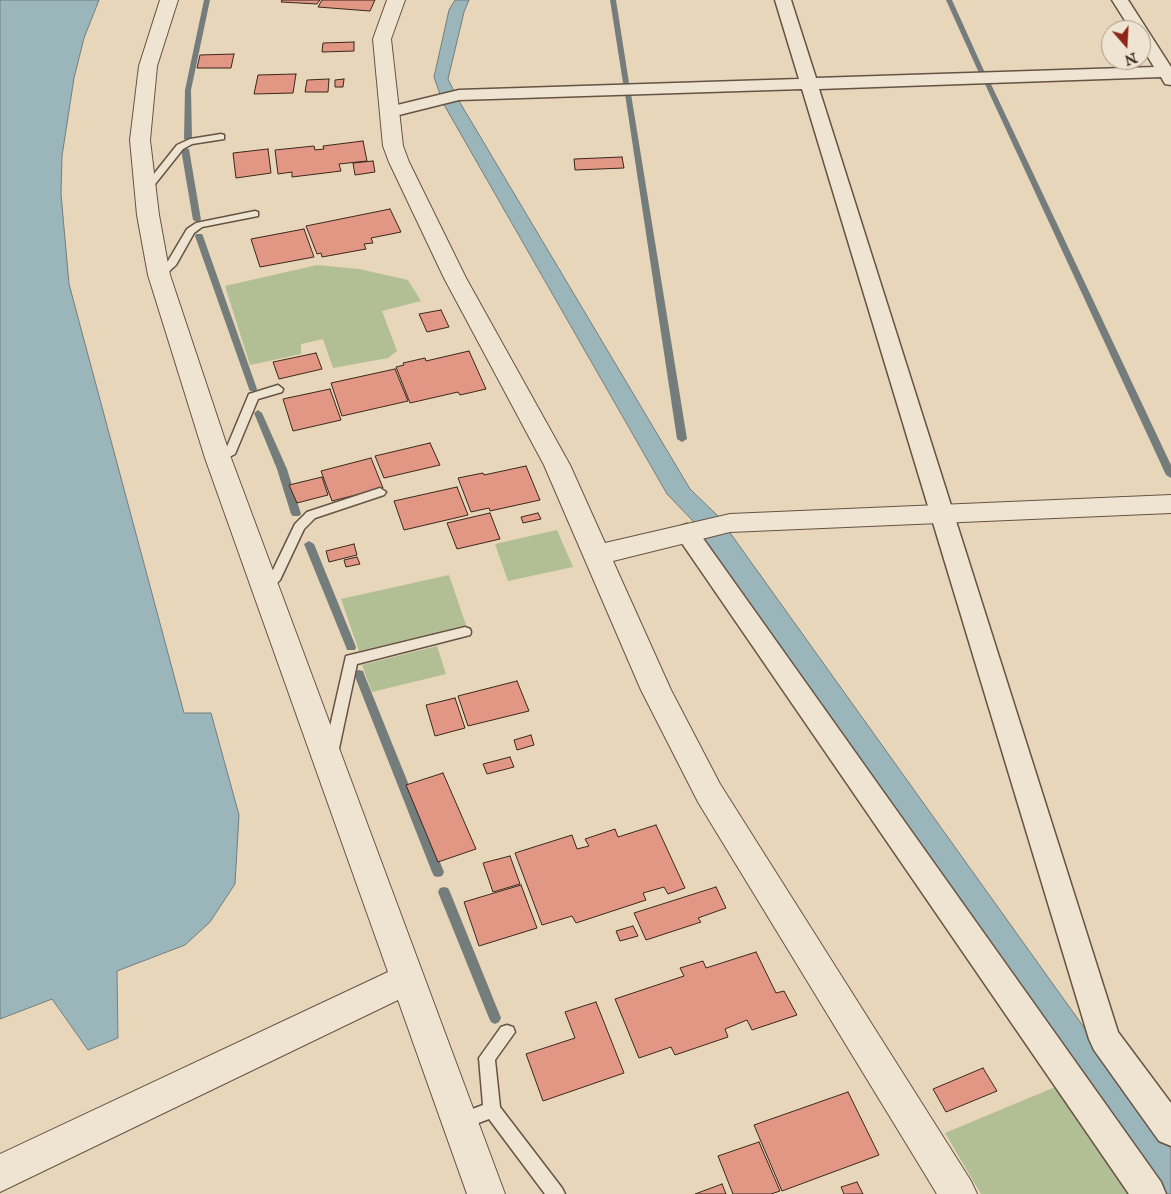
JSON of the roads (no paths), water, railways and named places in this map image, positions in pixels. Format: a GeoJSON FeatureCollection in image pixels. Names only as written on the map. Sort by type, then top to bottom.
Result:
{"type":"FeatureCollection","features":[{"type":"Feature","properties":{"kind":"street"},"geometry":{"type":"LineString","coordinates":[[169,0],[148,66],[140,140],[145,191],[159,275],[218,458],[486,1194]]}},
{"type":"Feature","properties":{"kind":"street"},"geometry":{"type":"LineString","coordinates":[[396,0],[382,39],[393,146],[399,162],[455,278],[558,465],[656,690],[709,794],[958,1194]]}},
{"type":"Feature","properties":{"kind":"street"},"geometry":{"type":"LineString","coordinates":[[784,0],[1105,1039],[1171,1130]]}},
{"type":"Feature","properties":{"kind":"street"},"geometry":{"type":"LineString","coordinates":[[1120,0],[1133,20]]}},
{"type":"Feature","properties":{"kind":"street"},"geometry":{"type":"LineString","coordinates":[[1151,47],[1169,74]]}},
{"type":"Feature","properties":{"kind":"street"},"geometry":{"type":"LineString","coordinates":[[390,112],[459,95],[1169,74]]}},
{"type":"Feature","properties":{"kind":"street"},"geometry":{"type":"LineString","coordinates":[[597,555],[730,523],[1171,504]]}},
{"type":"Feature","properties":{"kind":"street"},"geometry":{"type":"LineString","coordinates":[[691,532],[1149,1194]]}},
{"type":"Feature","properties":{"kind":"street"},"geometry":{"type":"LineString","coordinates":[[0,1172],[408,979]]}},
{"type":"Feature","properties":{"kind":"lane"},"geometry":{"type":"LineString","coordinates":[[145,191],[180,147],[190,142],[221,138]]}},
{"type":"Feature","properties":{"kind":"lane"},"geometry":{"type":"LineString","coordinates":[[159,275],[172,263],[190,231],[199,225],[255,214]]}},
{"type":"Feature","properties":{"kind":"lane"},"geometry":{"type":"LineString","coordinates":[[218,458],[231,451],[253,397],[278,389]]}},
{"type":"Feature","properties":{"kind":"lane"},"geometry":{"type":"LineString","coordinates":[[265,588],[276,577],[299,527],[311,516],[380,492]]}},
{"type":"Feature","properties":{"kind":"lane"},"geometry":{"type":"LineString","coordinates":[[329,762],[351,660],[465,632]]}},
{"type":"Feature","properties":{"kind":"lane"},"geometry":{"type":"LineString","coordinates":[[506,1032],[487,1058],[492,1110],[556,1194]]}},
{"type":"Feature","properties":{"kind":"lane"},"geometry":{"type":"LineString","coordinates":[[460,1122],[492,1110]]}},
{"type":"Feature","properties":{"kind":"water"},"geometry":{"type":"Polygon","coordinates":[[[0,0],[99,0],[84,38],[74,78],[62,156],[61,194],[69,284],[184,713],[211,713],[239,815],[235,884],[210,922],[185,945],[117,971],[118,1038],[88,1050],[52,999],[0,1019],[0,0]]]}},
{"type":"Feature","properties":{"kind":"water"},"geometry":{"type":"Polygon","coordinates":[[[455,0],[469,0],[464,12],[448,79],[459,101],[690,489],[718,516],[1171,1149],[1171,1194],[1167,1194],[707,544],[692,520],[667,494],[443,103],[434,77],[449,10],[455,0]]]}},
{"type":"Feature","properties":{"kind":"waterway"},"geometry":{"type":"LineString","coordinates":[[188,139],[188,90],[207,0]]}},
{"type":"Feature","properties":{"kind":"waterway"},"geometry":{"type":"LineString","coordinates":[[613,0],[626,83]]}},
{"type":"Feature","properties":{"kind":"waterway"},"geometry":{"type":"LineString","coordinates":[[949,0],[982,73]]}},
{"type":"Feature","properties":{"kind":"waterway"},"geometry":{"type":"LineString","coordinates":[[987,82],[1171,475]]}},
{"type":"Feature","properties":{"kind":"waterway"},"geometry":{"type":"LineString","coordinates":[[628,94],[682,439]]}},
{"type":"Feature","properties":{"kind":"waterway"},"geometry":{"type":"LineString","coordinates":[[185,149],[197,220]]}},
{"type":"Feature","properties":{"kind":"waterway"},"geometry":{"type":"LineString","coordinates":[[199,236],[253,389]]}},
{"type":"Feature","properties":{"kind":"waterway"},"geometry":{"type":"LineString","coordinates":[[258,413],[282,469],[296,514]]}},
{"type":"Feature","properties":{"kind":"waterway"},"geometry":{"type":"LineString","coordinates":[[309,544],[351,647]]}},
{"type":"Feature","properties":{"kind":"waterway"},"geometry":{"type":"LineString","coordinates":[[359,674],[438,872]]}},
{"type":"Feature","properties":{"kind":"waterway"},"geometry":{"type":"LineString","coordinates":[[444,892],[495,1018]]}}]}
